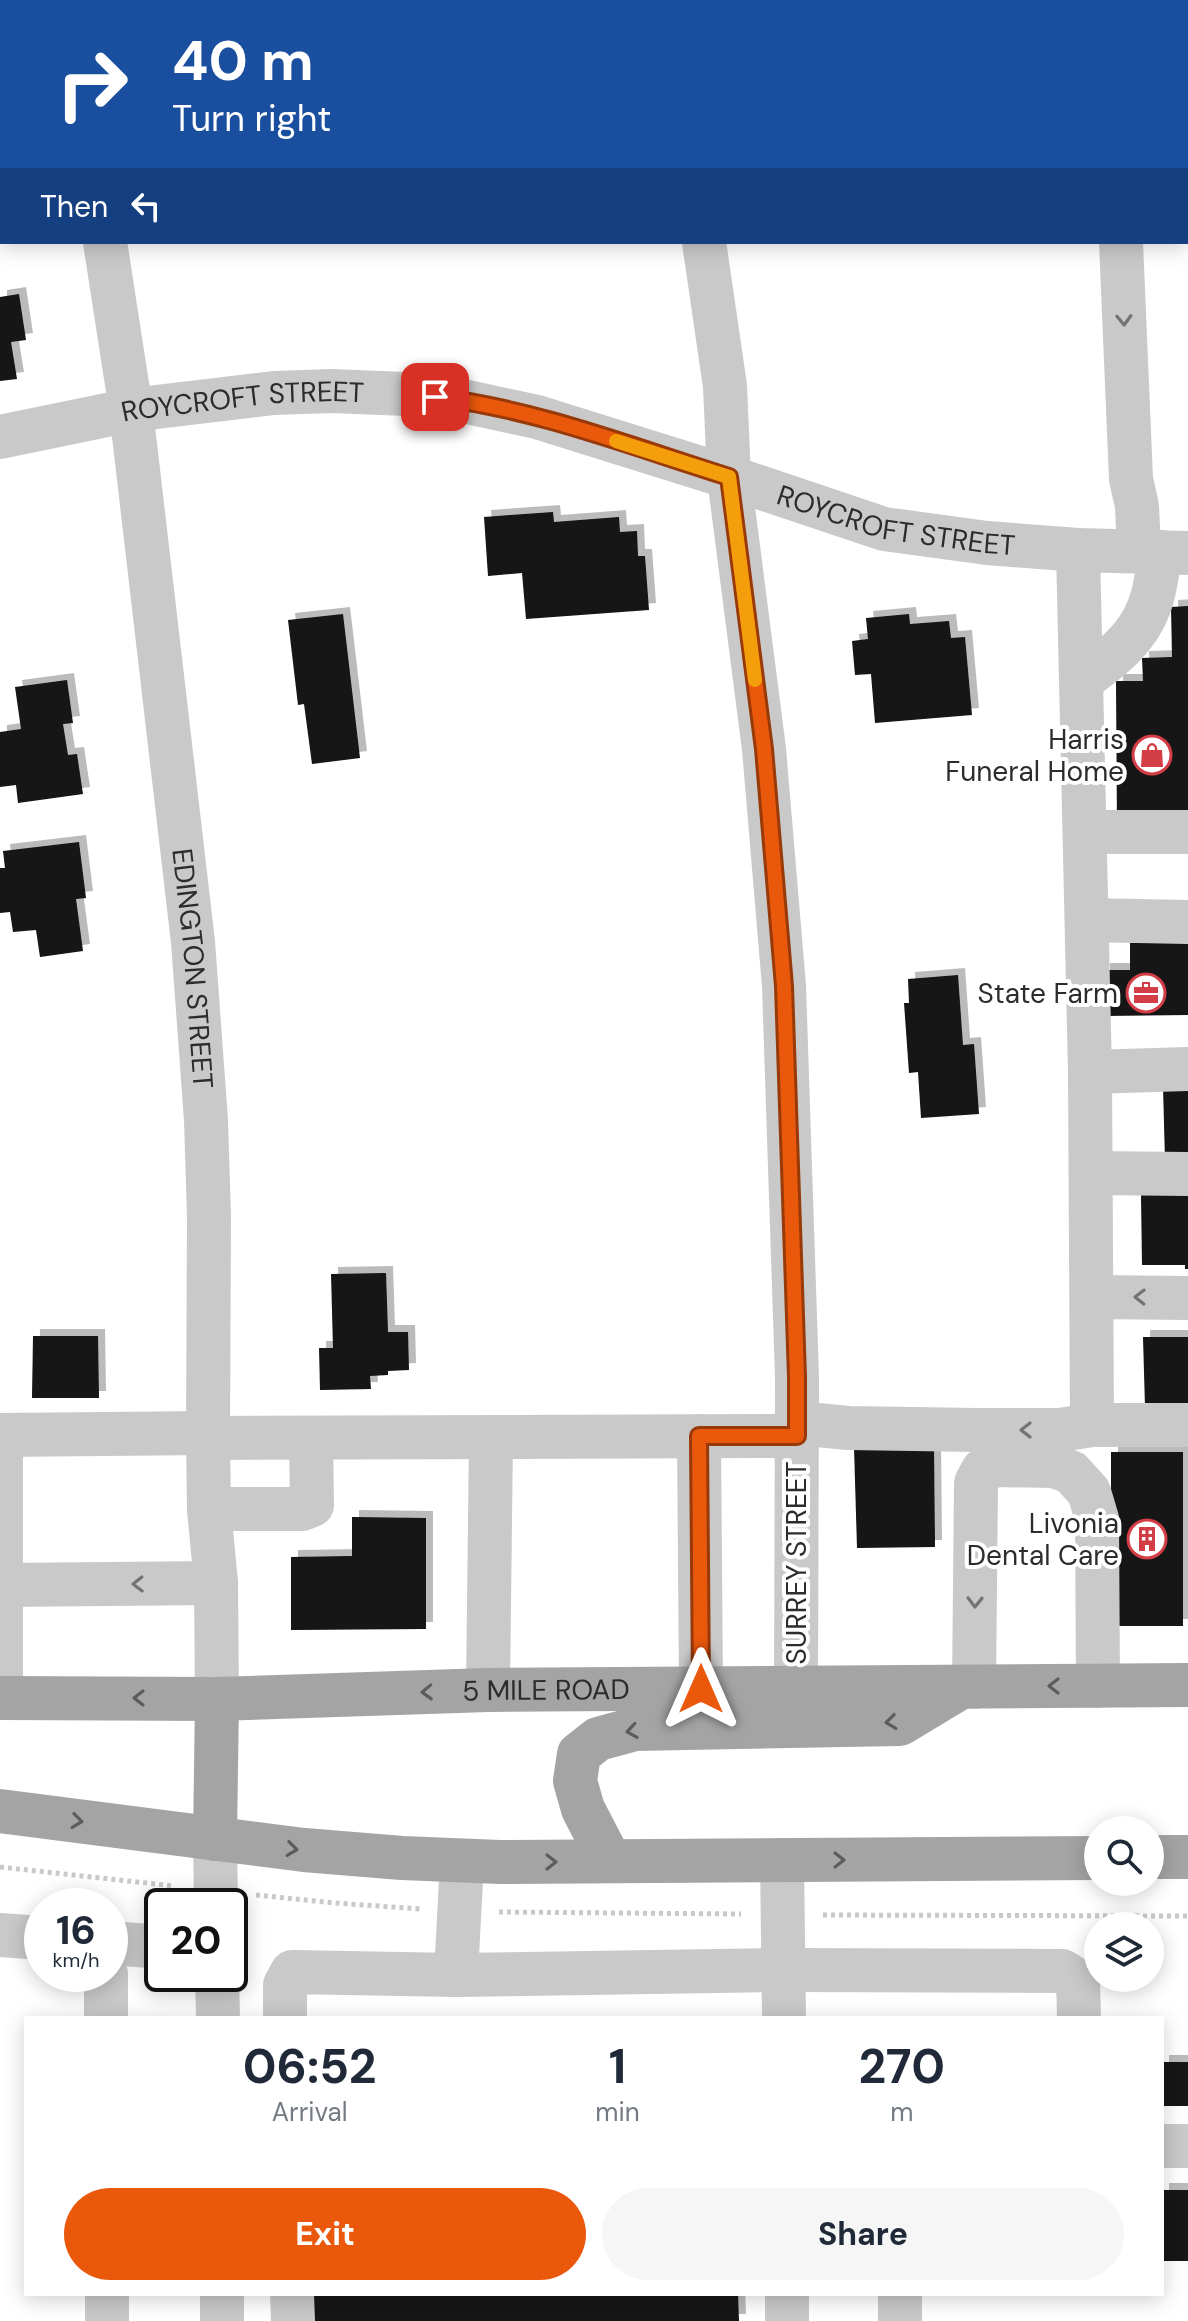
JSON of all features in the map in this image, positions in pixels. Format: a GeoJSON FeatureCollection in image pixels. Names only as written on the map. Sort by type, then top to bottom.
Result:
{"type":"FeatureCollection","features":[{"type":"Feature","properties":{"kind":"main road"},"geometry":{"type":"LineString","coordinates":[[610,1861],[583,1809],[575,1781],[579,1754],[598,1739],[635,1729],[900,1724],[967,1687]]}},
{"type":"Feature","properties":{"kind":"main road","name":"5 MILE ROAD"},"geometry":{"type":"LineString","coordinates":[[0,1698],[217,1699],[488,1690],[1184,1688]]}},
{"type":"Feature","properties":{"kind":"main road"},"geometry":{"type":"LineString","coordinates":[[215,1839],[217,1699]]}},
{"type":"Feature","properties":{"kind":"main road"},"geometry":{"type":"LineString","coordinates":[[0,1811],[304,1850],[462,1861],[1084,1858]]}},
{"type":"Feature","properties":{"kind":"street","name":"EDINGTON STREET"},"geometry":{"type":"LineString","coordinates":[[105,244],[131,410],[193,942],[206,1120],[209,1509],[216,1583],[217,1699]]}},
{"type":"Feature","properties":{"kind":"street","name":"SURREY STREET"},"geometry":{"type":"LineString","coordinates":[[704,244],[725,386],[729,477],[764,749],[784,986],[797,1429],[796,1689]]}},
{"type":"Feature","properties":{"kind":"street"},"geometry":{"type":"LineString","coordinates":[[1082,680],[1115,656],[1138,629],[1150,606],[1163,552],[1137,506],[1131,479],[1121,244]]}},
{"type":"Feature","properties":{"kind":"street","name":"ROYCROFT STREET"},"geometry":{"type":"LineString","coordinates":[[0,437],[131,410],[274,393],[331,391],[406,394],[463,401],[537,417],[884,529],[987,543],[1163,552]]}},
{"type":"Feature","properties":{"kind":"street"},"geometry":{"type":"LineString","coordinates":[[1078,550],[1090,1072],[1092,1425]]}},
{"type":"Feature","properties":{"kind":"street"},"geometry":{"type":"LineString","coordinates":[[1085,832],[1188,832]]}},
{"type":"Feature","properties":{"kind":"street"},"geometry":{"type":"LineString","coordinates":[[1087,920],[1188,922]]}},
{"type":"Feature","properties":{"kind":"street"},"geometry":{"type":"LineString","coordinates":[[1090,1072],[1188,1069]]}},
{"type":"Feature","properties":{"kind":"street"},"geometry":{"type":"LineString","coordinates":[[1091,1173],[1188,1174]]}},
{"type":"Feature","properties":{"kind":"street"},"geometry":{"type":"LineString","coordinates":[[1092,1297],[1188,1298]]}},
{"type":"Feature","properties":{"kind":"street"},"geometry":{"type":"LineString","coordinates":[[0,1698],[0,1435],[311,1438],[699,1436],[797,1429],[1060,1430],[1092,1425],[1188,1425]]}},
{"type":"Feature","properties":{"kind":"street"},"geometry":{"type":"LineString","coordinates":[[699,1436],[701,1689]]}},
{"type":"Feature","properties":{"kind":"street"},"geometry":{"type":"LineString","coordinates":[[488,1690],[491,1437]]}},
{"type":"Feature","properties":{"kind":"street"},"geometry":{"type":"LineString","coordinates":[[209,1509],[302,1509],[312,1505],[311,1438]]}},
{"type":"Feature","properties":{"kind":"street"},"geometry":{"type":"LineString","coordinates":[[967,1687],[976,1483],[983,1470],[995,1465],[1053,1466],[1071,1472],[1089,1492],[1097,1519],[1098,1686]]}},
{"type":"Feature","properties":{"kind":"street"},"geometry":{"type":"LineString","coordinates":[[1,1585],[216,1583]]}},
{"type":"Feature","properties":{"kind":"street"},"geometry":{"type":"LineString","coordinates":[[215,1839],[216,1888]]}},
{"type":"Feature","properties":{"kind":"street"},"geometry":{"type":"LineString","coordinates":[[782,1860],[784,2016]]}},
{"type":"Feature","properties":{"kind":"street"},"geometry":{"type":"LineString","coordinates":[[456,1975],[462,1861]]}},
{"type":"Feature","properties":{"kind":"street"},"geometry":{"type":"LineString","coordinates":[[0,1935],[24,1937]]}},
{"type":"Feature","properties":{"kind":"street"},"geometry":{"type":"LineString","coordinates":[[285,2016],[285,1985],[292,1972],[456,1975],[784,1970],[1062,1971],[1078,1981],[1079,2016]]}},
{"type":"Feature","properties":{"kind":"street"},"geometry":{"type":"LineString","coordinates":[[106,1992],[106,2016]]}},
{"type":"Feature","properties":{"kind":"street"},"geometry":{"type":"LineString","coordinates":[[217,1992],[218,2016]]}},
{"type":"Feature","properties":{"kind":"street"},"geometry":{"type":"LineString","coordinates":[[1164,2146],[1188,2146]]}},
{"type":"Feature","properties":{"kind":"street"},"geometry":{"type":"LineString","coordinates":[[107,2296],[107,2321]]}},
{"type":"Feature","properties":{"kind":"street"},"geometry":{"type":"LineString","coordinates":[[222,2296],[222,2321]]}},
{"type":"Feature","properties":{"kind":"street"},"geometry":{"type":"LineString","coordinates":[[292,2296],[293,2321]]}},
{"type":"Feature","properties":{"kind":"street"},"geometry":{"type":"LineString","coordinates":[[787,2296],[787,2321]]}},
{"type":"Feature","properties":{"kind":"street"},"geometry":{"type":"LineString","coordinates":[[900,2296],[900,2321]]}},
{"type":"Feature","properties":{"kind":"building"},"geometry":{"type":"Polygon","coordinates":[[[19,294],[26,340],[11,342],[17,379],[0,381],[0,297],[19,294]]]}},
{"type":"Feature","properties":{"kind":"building"},"geometry":{"type":"Polygon","coordinates":[[[553,512],[554,522],[619,517],[620,532],[637,531],[638,556],[645,556],[649,610],[526,619],[522,573],[488,576],[484,517],[553,512]]]}},
{"type":"Feature","properties":{"kind":"building","name":"Harris Funeral Home"},"geometry":{"type":"Polygon","coordinates":[[[1188,606],[1188,828],[1117,829],[1116,681],[1143,681],[1142,658],[1172,657],[1171,607],[1188,606]]]}},
{"type":"Feature","properties":{"kind":"building"},"geometry":{"type":"Polygon","coordinates":[[[343,614],[360,758],[312,764],[304,704],[298,705],[288,620],[343,614]]]}},
{"type":"Feature","properties":{"kind":"building"},"geometry":{"type":"Polygon","coordinates":[[[909,614],[910,624],[949,621],[951,638],[965,637],[972,715],[875,723],[871,674],[855,675],[852,641],[868,639],[866,618],[909,614]]]}},
{"type":"Feature","properties":{"kind":"building"},"geometry":{"type":"Polygon","coordinates":[[[67,680],[73,723],[63,724],[68,755],[77,754],[83,794],[18,803],[16,785],[0,787],[0,732],[21,729],[15,687],[67,680]]]}},
{"type":"Feature","properties":{"kind":"building"},"geometry":{"type":"Polygon","coordinates":[[[79,842],[86,898],[76,899],[83,951],[40,957],[36,930],[13,932],[10,912],[0,913],[0,868],[5,868],[3,851],[79,842]]]}},
{"type":"Feature","properties":{"kind":"building","name":"State Farm"},"geometry":{"type":"Polygon","coordinates":[[[1188,942],[1188,1015],[1103,1016],[1103,970],[1130,970],[1130,943],[1188,942]]]}},
{"type":"Feature","properties":{"kind":"building"},"geometry":{"type":"Polygon","coordinates":[[[958,975],[963,1045],[974,1044],[979,1114],[921,1118],[918,1072],[909,1073],[904,1003],[909,1003],[908,979],[958,975]]]}},
{"type":"Feature","properties":{"kind":"building"},"geometry":{"type":"Polygon","coordinates":[[[1163,1086],[1188,1086],[1188,1161],[1165,1161],[1163,1086]]]}},
{"type":"Feature","properties":{"kind":"building"},"geometry":{"type":"Polygon","coordinates":[[[1188,1189],[1188,1269],[1185,1265],[1142,1265],[1141,1195],[1188,1189]]]}},
{"type":"Feature","properties":{"kind":"building"},"geometry":{"type":"Polygon","coordinates":[[[386,1273],[388,1332],[408,1332],[409,1370],[370,1376],[371,1389],[320,1390],[319,1348],[333,1348],[331,1274],[386,1273]]]}},
{"type":"Feature","properties":{"kind":"building"},"geometry":{"type":"Polygon","coordinates":[[[33,1336],[98,1336],[99,1398],[32,1398],[33,1336]]]}},
{"type":"Feature","properties":{"kind":"building"},"geometry":{"type":"Polygon","coordinates":[[[1143,1337],[1188,1337],[1188,1408],[1145,1407],[1143,1337]]]}},
{"type":"Feature","properties":{"kind":"building"},"geometry":{"type":"Polygon","coordinates":[[[854,1447],[934,1448],[935,1547],[857,1548],[854,1447]]]}},
{"type":"Feature","properties":{"kind":"building","name":"Livonia Dental Care"},"geometry":{"type":"Polygon","coordinates":[[[1111,1452],[1183,1452],[1183,1626],[1111,1626],[1111,1452]]]}},
{"type":"Feature","properties":{"kind":"building"},"geometry":{"type":"Polygon","coordinates":[[[352,1517],[426,1518],[426,1629],[291,1630],[291,1557],[352,1556],[352,1517]]]}},
{"type":"Feature","properties":{"kind":"building"},"geometry":{"type":"Polygon","coordinates":[[[1164,2062],[1188,2062],[1188,2106],[1164,2106],[1164,2062]]]}},
{"type":"Feature","properties":{"kind":"building"},"geometry":{"type":"Polygon","coordinates":[[[1164,2190],[1188,2190],[1188,2261],[1164,2261],[1164,2190]]]}},
{"type":"Feature","properties":{"kind":"building"},"geometry":{"type":"Polygon","coordinates":[[[313,2296],[738,2296],[739,2321],[314,2321],[313,2296]]]}},
{"type":"Feature","properties":{"kind":"slow traffic"},"geometry":{"type":"LineString","coordinates":[[616,441],[729,477],[755,680]]}},
{"type":"Feature","properties":{"kind":"place","name":"Harris Funeral Home"},"geometry":{"type":"Point","coordinates":[1152,755]}},
{"type":"Feature","properties":{"kind":"place","name":"State Farm"},"geometry":{"type":"Point","coordinates":[1146,993]}},
{"type":"Feature","properties":{"kind":"place","name":"Livonia Dental Care"},"geometry":{"type":"Point","coordinates":[1147,1539]}},
{"type":"Feature","properties":{"kind":"route"},"geometry":{"type":"LineString","coordinates":[[435,397],[537,417],[729,477],[764,749],[784,986],[797,1436],[699,1436],[701,1689]]}}]}
